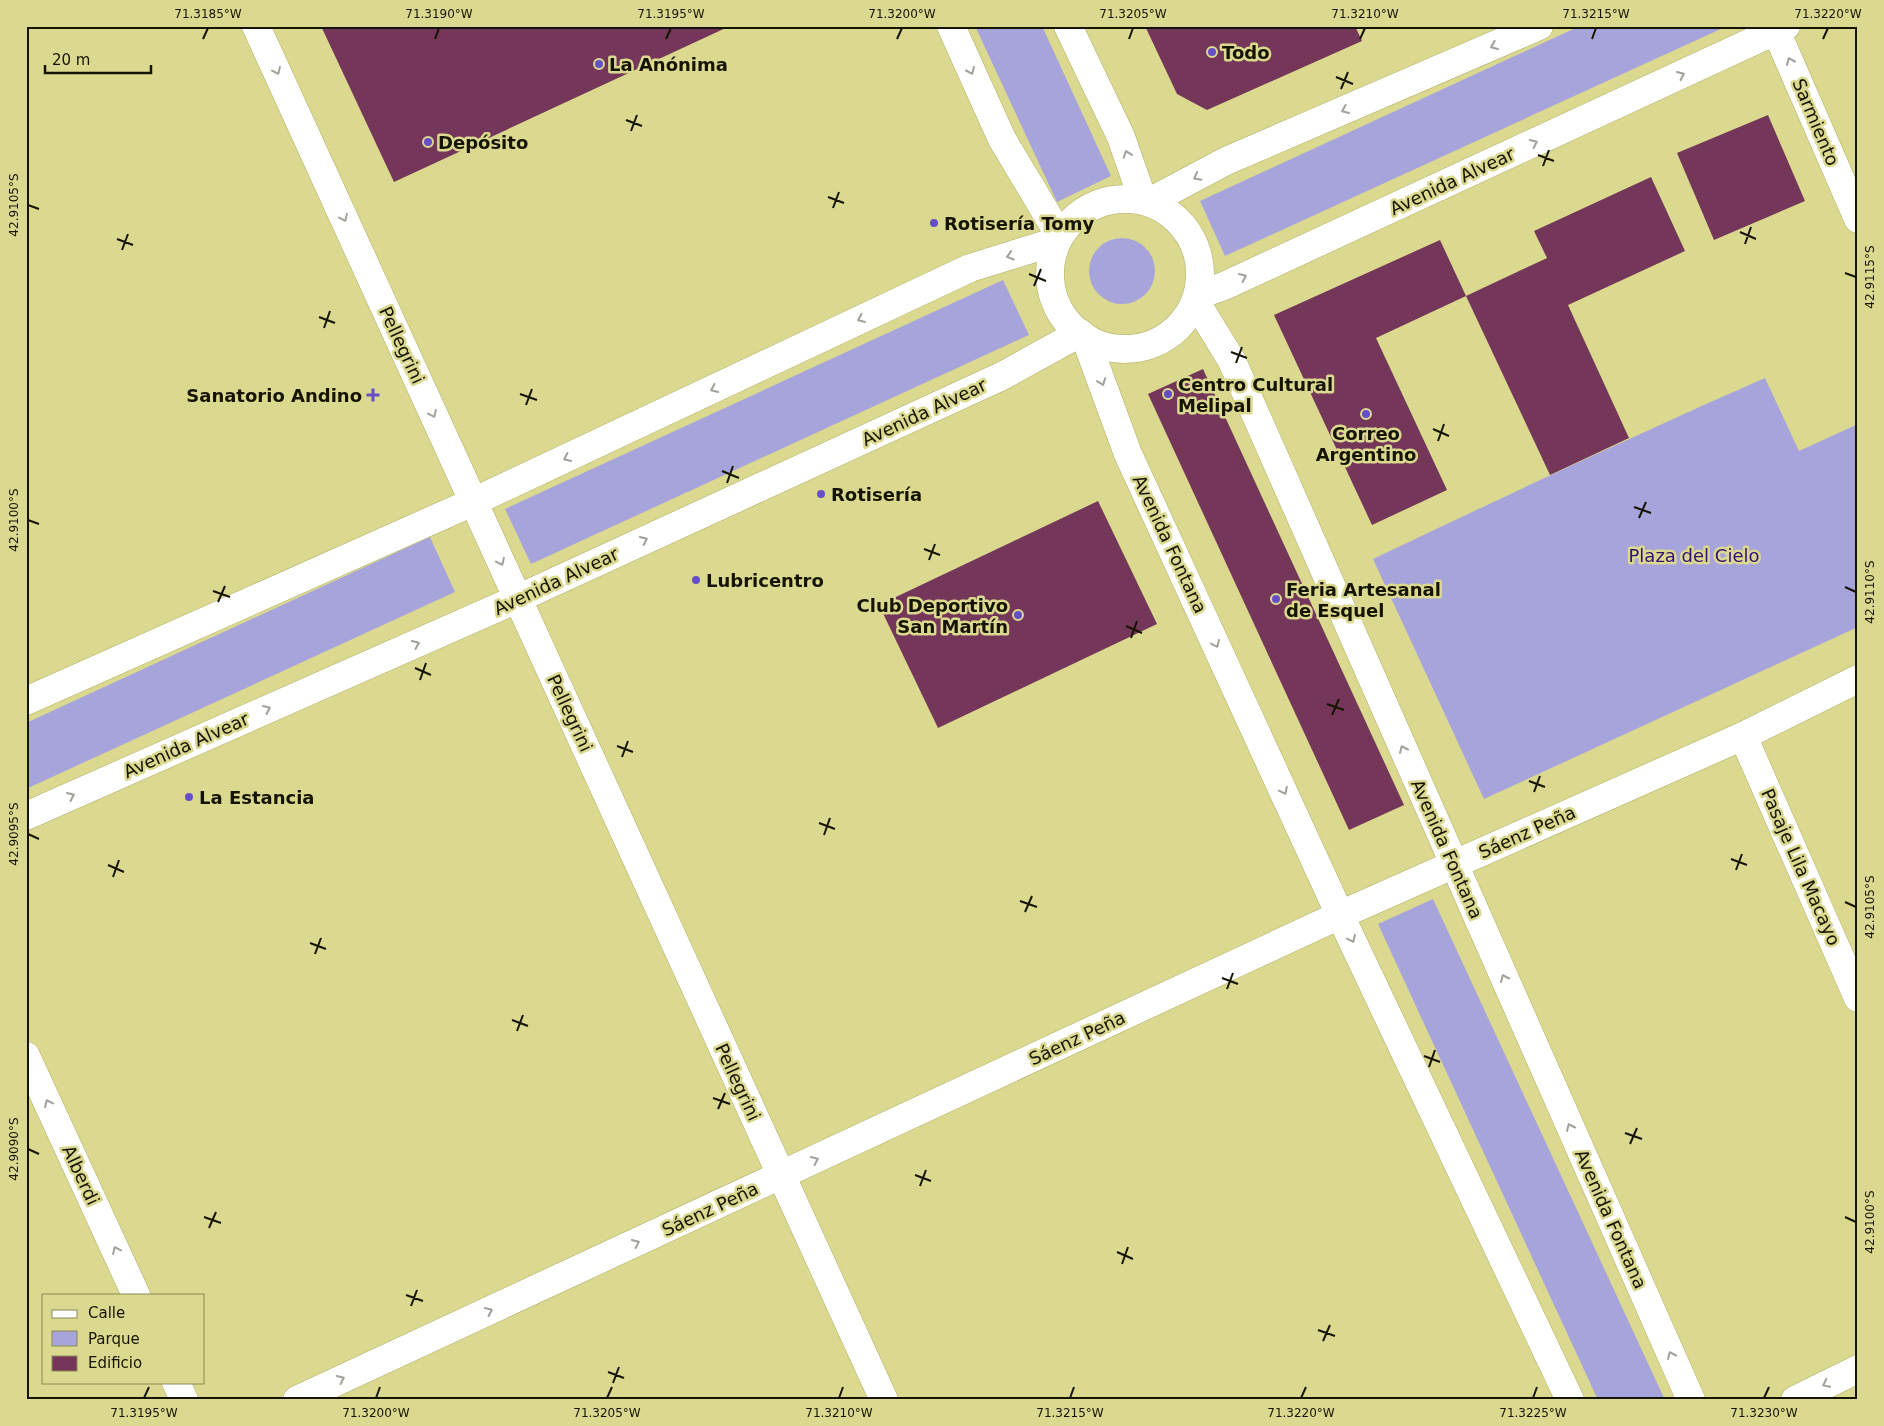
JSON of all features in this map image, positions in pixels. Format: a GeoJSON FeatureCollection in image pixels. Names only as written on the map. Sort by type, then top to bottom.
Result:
{"type":"FeatureCollection","features":[{"type":"Feature","properties":{"kind":"street","name":"Pellegrini"},"geometry":{"type":"LineString","coordinates":[[256,26],[884,1400]]}},
{"type":"Feature","properties":{"kind":"street"},"geometry":{"type":"LineString","coordinates":[[951,26],[1002,139],[1059,239]]}},
{"type":"Feature","properties":{"kind":"street"},"geometry":{"type":"LineString","coordinates":[[1068,26],[1121,136],[1146,202]]}},
{"type":"Feature","properties":{"kind":"street"},"geometry":{"type":"LineString","coordinates":[[1146,202],[1226,161],[1538,26]]}},
{"type":"Feature","properties":{"kind":"street","name":"Sarmiento"},"geometry":{"type":"LineString","coordinates":[[1779,28],[1858,218]]}},
{"type":"Feature","properties":{"kind":"street","name":"Avenida Alvear"},"geometry":{"type":"LineString","coordinates":[[1197,298],[1779,28]]}},
{"type":"Feature","properties":{"kind":"street"},"geometry":{"type":"LineString","coordinates":[[1123,198],[1146,202],[1161,207],[1176,218],[1188,232],[1197,249],[1201,268],[1197,298],[1185,321],[1171,334],[1155,343],[1137,348],[1118,349],[1098,344],[1082,335],[1065,319],[1055,301],[1050,281],[1051,268],[1059,239],[1068,224],[1084,210],[1103,202],[1123,198]]}},
{"type":"Feature","properties":{"kind":"street"},"geometry":{"type":"LineString","coordinates":[[26,701],[473,502],[970,268],[1059,239]]}},
{"type":"Feature","properties":{"kind":"street","name":"Avenida Fontana"},"geometry":{"type":"LineString","coordinates":[[1197,298],[1232,360],[1691,1400]]}},
{"type":"Feature","properties":{"kind":"street","name":"Avenida Alvear"},"geometry":{"type":"LineString","coordinates":[[26,816],[518,599],[1002,376],[1082,335]]}},
{"type":"Feature","properties":{"kind":"street","name":"Avenida Fontana"},"geometry":{"type":"LineString","coordinates":[[1082,335],[1128,454],[1340,915],[1570,1400]]}},
{"type":"Feature","properties":{"kind":"street","name":"Sáenz Peña"},"geometry":{"type":"LineString","coordinates":[[297,1400],[1340,915],[1743,736],[1858,679]]}},
{"type":"Feature","properties":{"kind":"street","name":"Pasaje Lila Macayo"},"geometry":{"type":"LineString","coordinates":[[1743,736],[1858,998]]}},
{"type":"Feature","properties":{"kind":"street","name":"Alberdi"},"geometry":{"type":"LineString","coordinates":[[26,1056],[136,1294]]}},
{"type":"Feature","properties":{"kind":"street"},"geometry":{"type":"LineString","coordinates":[[1795,1400],[1858,1369]]}},
{"type":"Feature","properties":{"kind":"street"},"geometry":{"type":"LineString","coordinates":[[177,1384],[184,1400]]}},
{"type":"Feature","properties":{"kind":"green space"},"geometry":{"type":"Polygon","coordinates":[[[975,26],[1042,26],[1111,176],[1057,202],[975,26]]]}},
{"type":"Feature","properties":{"kind":"green space"},"geometry":{"type":"Polygon","coordinates":[[[1580,26],[1723,28],[1225,256],[1200,201],[1580,26]]]}},
{"type":"Feature","properties":{"kind":"green space"},"geometry":{"type":"Polygon","coordinates":[[[1122,238],[1134,241],[1145,248],[1152,259],[1155,271],[1152,283],[1145,294],[1134,301],[1122,304],[1110,301],[1099,294],[1092,283],[1089,271],[1092,259],[1099,248],[1110,241],[1122,238]]]}},
{"type":"Feature","properties":{"kind":"green space"},"geometry":{"type":"Polygon","coordinates":[[[1003,280],[1029,335],[531,564],[505,509],[1003,280]]]}},
{"type":"Feature","properties":{"kind":"green space","name":"Plaza del Cielo"},"geometry":{"type":"Polygon","coordinates":[[[1765,378],[1799,451],[1858,424],[1858,627],[1484,799],[1373,559],[1568,467],[1765,378]]]}},
{"type":"Feature","properties":{"kind":"green space"},"geometry":{"type":"Polygon","coordinates":[[[430,537],[455,592],[26,789],[26,723],[430,537]]]}},
{"type":"Feature","properties":{"kind":"green space"},"geometry":{"type":"Polygon","coordinates":[[[1433,899],[1665,1400],[1598,1400],[1378,924],[1433,899]]]}},
{"type":"Feature","properties":{"kind":"building","name":"Depósito"},"geometry":{"type":"Polygon","coordinates":[[[321,26],[730,26],[394,182],[321,26]]]}},
{"type":"Feature","properties":{"kind":"building","name":"Todo"},"geometry":{"type":"Polygon","coordinates":[[[1145,26],[1355,26],[1362,41],[1207,110],[1177,94],[1145,26]]]}},
{"type":"Feature","properties":{"kind":"building"},"geometry":{"type":"Polygon","coordinates":[[[1768,115],[1805,201],[1714,240],[1677,153],[1768,115]]]}},
{"type":"Feature","properties":{"kind":"building"},"geometry":{"type":"Polygon","coordinates":[[[1651,177],[1685,251],[1568,305],[1629,438],[1550,475],[1466,296],[1547,258],[1534,231],[1651,177]]]}},
{"type":"Feature","properties":{"kind":"building","name":"Correo Argentino"},"geometry":{"type":"Polygon","coordinates":[[[1440,240],[1466,296],[1376,338],[1447,490],[1372,525],[1274,315],[1440,240]]]}},
{"type":"Feature","properties":{"kind":"building","name":"Feria Artesanal de Esquel"},"geometry":{"type":"Polygon","coordinates":[[[1203,369],[1404,805],[1349,830],[1148,394],[1203,369]]]}},
{"type":"Feature","properties":{"kind":"building","name":"Club Deportivo San Martín"},"geometry":{"type":"Polygon","coordinates":[[[1098,501],[1157,624],[938,728],[879,605],[1098,501]]]}},
{"type":"Feature","properties":{"kind":"place","name":"Todo"},"geometry":{"type":"Point","coordinates":[1212,52]}},
{"type":"Feature","properties":{"kind":"place","name":"La Anónima"},"geometry":{"type":"Point","coordinates":[599,64]}},
{"type":"Feature","properties":{"kind":"place","name":"Depósito"},"geometry":{"type":"Point","coordinates":[428,142]}},
{"type":"Feature","properties":{"kind":"place","name":"Rotisería Tomy"},"geometry":{"type":"Point","coordinates":[934,223]}},
{"type":"Feature","properties":{"kind":"place","name":"Centro Cultural Melipal"},"geometry":{"type":"Point","coordinates":[1168,394]}},
{"type":"Feature","properties":{"kind":"place","name":"Sanatorio Andino"},"geometry":{"type":"Point","coordinates":[373,395]}},
{"type":"Feature","properties":{"kind":"place","name":"Correo Argentino"},"geometry":{"type":"Point","coordinates":[1366,414]}},
{"type":"Feature","properties":{"kind":"place","name":"Rotisería"},"geometry":{"type":"Point","coordinates":[821,494]}},
{"type":"Feature","properties":{"kind":"place","name":"Lubricentro"},"geometry":{"type":"Point","coordinates":[696,580]}},
{"type":"Feature","properties":{"kind":"place","name":"Feria Artesanal de Esquel"},"geometry":{"type":"Point","coordinates":[1276,599]}},
{"type":"Feature","properties":{"kind":"place","name":"Club Deportivo San Martín"},"geometry":{"type":"Point","coordinates":[1018,615]}},
{"type":"Feature","properties":{"kind":"place","name":"La Estancia"},"geometry":{"type":"Point","coordinates":[189,797]}}]}
